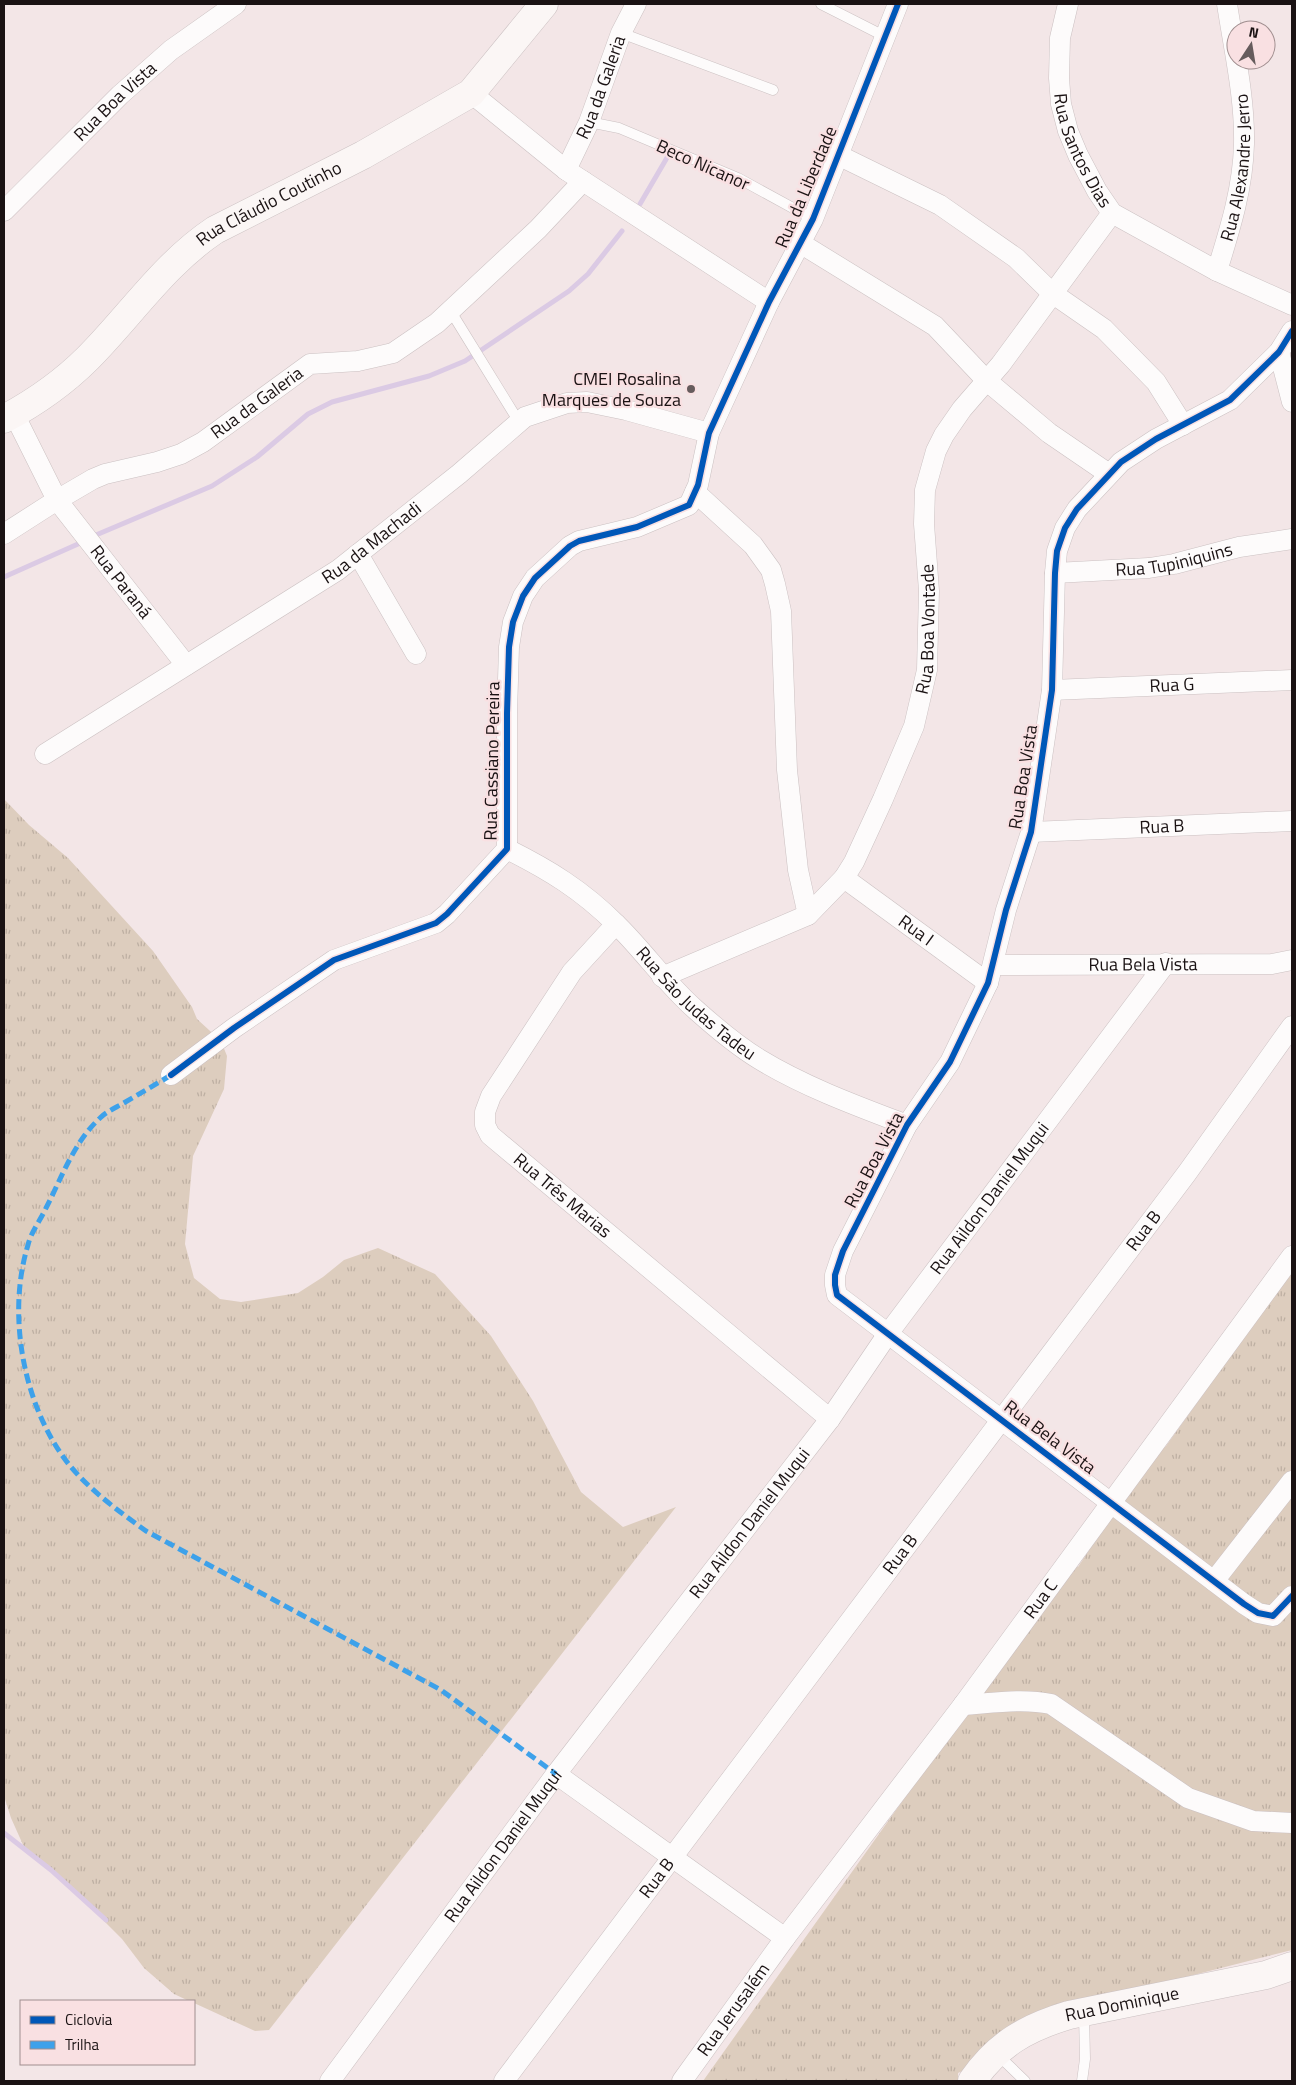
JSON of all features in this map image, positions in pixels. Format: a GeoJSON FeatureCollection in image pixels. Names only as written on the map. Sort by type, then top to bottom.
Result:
{"type":"FeatureCollection","features":[{"type":"Feature","properties":{"kind":"street","name":"Rua Boa Vista"},"geometry":{"type":"LineString","coordinates":[[4,210],[135,82],[171,50],[236,4]]}},
{"type":"Feature","properties":{"kind":"street","name":"Rua Cláudio Coutinho"},"geometry":{"type":"LineString","coordinates":[[9,416],[54,387],[87,359],[161,276],[202,238],[363,155],[470,93],[544,4]]}},
{"type":"Feature","properties":{"kind":"street","name":"Rua da Galeria"},"geometry":{"type":"LineString","coordinates":[[4,534],[56,500],[105,474],[157,462],[181,454],[203,442],[310,364],[358,361],[393,353],[437,323],[538,229],[575,176],[589,122],[622,33],[636,4]]}},
{"type":"Feature","properties":{"kind":"street","name":"Rua da Liberdade"},"geometry":{"type":"LineString","coordinates":[[709,433],[769,302],[812,220],[898,4]]}},
{"type":"Feature","properties":{"kind":"street","name":"Rua Santos Dias"},"geometry":{"type":"LineString","coordinates":[[1068,4],[1060,45],[1058,78],[1061,104],[1068,131],[1078,155],[1097,191],[1112,213],[1217,271],[1292,305]]}},
{"type":"Feature","properties":{"kind":"street","name":"Rua Alexandre Jerro"},"geometry":{"type":"LineString","coordinates":[[1217,271],[1236,210],[1244,144],[1241,98],[1227,4]]}},
{"type":"Feature","properties":{"kind":"street"},"geometry":{"type":"LineString","coordinates":[[470,93],[575,176],[769,302]]}},
{"type":"Feature","properties":{"kind":"street"},"geometry":{"type":"LineString","coordinates":[[838,154],[940,205],[1016,258],[1052,293],[1104,329],[1156,382],[1183,425]]}},
{"type":"Feature","properties":{"kind":"street","name":"Rua Boa Vontade"},"geometry":{"type":"LineString","coordinates":[[662,977],[808,915],[844,878],[854,862],[914,726],[927,670],[929,591],[925,490],[929,470],[944,435],[962,409],[987,381],[1112,213]]}},
{"type":"Feature","properties":{"kind":"street"},"geometry":{"type":"LineString","coordinates":[[800,244],[935,326],[987,381],[1049,434],[1108,474]]}},
{"type":"Feature","properties":{"kind":"street","name":"Rua Boa Vista"},"geometry":{"type":"LineString","coordinates":[[837,1295],[836,1275],[843,1251],[907,1125],[950,1062],[991,974],[1006,910],[1031,832],[1052,690],[1054,574],[1057,552],[1064,528],[1077,509],[1108,474],[1135,451],[1230,400],[1279,352],[1292,331]]}},
{"type":"Feature","properties":{"kind":"street"},"geometry":{"type":"LineString","coordinates":[[1279,352],[1292,402]]}},
{"type":"Feature","properties":{"kind":"street","name":"Rua da Machadi"},"geometry":{"type":"LineString","coordinates":[[45,754],[326,578],[459,474],[520,422],[535,413],[559,406],[587,402],[626,410],[709,433]]}},
{"type":"Feature","properties":{"kind":"street","name":"Rua Paraná"},"geometry":{"type":"LineString","coordinates":[[9,416],[56,500],[186,664]]}},
{"type":"Feature","properties":{"kind":"street","name":"Rua Cassiano Pereira"},"geometry":{"type":"LineString","coordinates":[[171,1075],[234,1028],[334,960],[436,923],[447,914],[507,849],[509,646],[513,622],[522,596],[535,578],[570,546],[580,541],[637,527],[689,505],[695,492],[709,433]]}},
{"type":"Feature","properties":{"kind":"street"},"geometry":{"type":"LineString","coordinates":[[695,492],[752,545],[771,570],[775,584],[781,611],[787,770],[798,870],[808,915]]}},
{"type":"Feature","properties":{"kind":"street","name":"Rua Tupiniquins"},"geometry":{"type":"LineString","coordinates":[[1054,574],[1148,568],[1174,564],[1239,547],[1292,539]]}},
{"type":"Feature","properties":{"kind":"street"},"geometry":{"type":"LineString","coordinates":[[358,554],[416,654]]}},
{"type":"Feature","properties":{"kind":"street","name":"Rua G"},"geometry":{"type":"LineString","coordinates":[[1052,690],[1292,680]]}},
{"type":"Feature","properties":{"kind":"street","name":"Rua B"},"geometry":{"type":"LineString","coordinates":[[1031,832],[1292,821]]}},
{"type":"Feature","properties":{"kind":"street","name":"Rua São Judas Tadeu"},"geometry":{"type":"LineString","coordinates":[[507,849],[548,870],[571,885],[616,924],[662,977],[695,1010],[758,1059],[805,1084],[907,1125]]}},
{"type":"Feature","properties":{"kind":"street","name":"Rua I"},"geometry":{"type":"LineString","coordinates":[[844,878],[991,974]]}},
{"type":"Feature","properties":{"kind":"street","name":"Rua Três Marias"},"geometry":{"type":"LineString","coordinates":[[616,924],[572,972],[538,1023],[491,1096],[485,1112],[486,1125],[490,1134],[830,1419]]}},
{"type":"Feature","properties":{"kind":"street","name":"Rua Bela Vista"},"geometry":{"type":"LineString","coordinates":[[991,974],[1166,963],[1272,964],[1292,960]]}},
{"type":"Feature","properties":{"kind":"street","name":"Rua Aildon Daniel Muqui"},"geometry":{"type":"LineString","coordinates":[[330,2081],[556,1774],[830,1419],[887,1335],[1166,963]]}},
{"type":"Feature","properties":{"kind":"street","name":"Rua B"},"geometry":{"type":"LineString","coordinates":[[504,2081],[924,1522],[1003,1420],[1187,1173],[1292,1026]]}},
{"type":"Feature","properties":{"kind":"street","name":"Rua C"},"geometry":{"type":"LineString","coordinates":[[785,1938],[963,1705],[1292,1256]]}},
{"type":"Feature","properties":{"kind":"street","name":"Rua Bela Vista"},"geometry":{"type":"LineString","coordinates":[[837,1295],[887,1335],[1003,1420],[1244,1604],[1258,1613],[1273,1616],[1292,1596]]}},
{"type":"Feature","properties":{"kind":"street"},"geometry":{"type":"LineString","coordinates":[[1214,1581],[1292,1481]]}},
{"type":"Feature","properties":{"kind":"street"},"geometry":{"type":"LineString","coordinates":[[963,1705],[1021,1701],[1038,1701],[1051,1704],[1188,1798],[1253,1821],[1292,1823]]}},
{"type":"Feature","properties":{"kind":"street"},"geometry":{"type":"LineString","coordinates":[[556,1774],[785,1938]]}},
{"type":"Feature","properties":{"kind":"street","name":"Rua Jerusalém"},"geometry":{"type":"LineString","coordinates":[[682,2081],[785,1938]]}},
{"type":"Feature","properties":{"kind":"street","name":"Rua Dominique"},"geometry":{"type":"LineString","coordinates":[[972,2081],[985,2062],[997,2054],[1002,2047],[1039,2024],[1084,2012],[1266,1975],[1292,1966]]}},
{"type":"Feature","properties":{"kind":"lane"},"geometry":{"type":"LineString","coordinates":[[821,4],[884,36]]}},
{"type":"Feature","properties":{"kind":"lane"},"geometry":{"type":"LineString","coordinates":[[622,33],[773,90]]}},
{"type":"Feature","properties":{"kind":"lane","name":"Beco Nicanor"},"geometry":{"type":"LineString","coordinates":[[589,122],[619,128],[738,178],[812,220]]}},
{"type":"Feature","properties":{"kind":"lane"},"geometry":{"type":"LineString","coordinates":[[450,310],[520,422]]}},
{"type":"Feature","properties":{"kind":"lane"},"geometry":{"type":"LineString","coordinates":[[1082,2081],[1085,2059],[1084,2012]]}},
{"type":"Feature","properties":{"kind":"lane"},"geometry":{"type":"LineString","coordinates":[[997,2054],[1025,2081]]}},
{"type":"Feature","properties":{"kind":"green space"},"geometry":{"type":"Polygon","coordinates":[[[4,799],[29,825],[68,858],[153,951],[192,1007],[197,1019],[221,1041],[227,1056],[224,1089],[193,1156],[185,1244],[194,1278],[220,1299],[241,1302],[298,1293],[323,1277],[344,1260],[378,1248],[435,1274],[491,1336],[533,1401],[581,1492],[623,1527],[676,1507],[269,2030],[255,2031],[195,2003],[195,2000],[187,2000],[174,1994],[144,1968],[122,1939],[24,1847],[11,1818],[4,1796],[4,799]]]}},
{"type":"Feature","properties":{"kind":"green space"},"geometry":{"type":"Polygon","coordinates":[[[1292,1270],[1292,1950],[1170,1981],[997,2054],[958,2073],[958,2081],[703,2081],[1072,1563],[1078,1567],[1147,1463],[1166,1446],[1292,1270]]]}},
{"type":"Feature","properties":{"kind":"waterway"},"geometry":{"type":"LineString","coordinates":[[640,204],[668,156]]}},
{"type":"Feature","properties":{"kind":"waterway"},"geometry":{"type":"LineString","coordinates":[[96,535],[212,486],[257,457],[308,414],[332,402],[429,376],[465,361],[569,291],[588,274],[622,231]]}},
{"type":"Feature","properties":{"kind":"waterway"},"geometry":{"type":"LineString","coordinates":[[4,577],[78,544]]}},
{"type":"Feature","properties":{"kind":"waterway"},"geometry":{"type":"LineString","coordinates":[[4,1833],[51,1870],[106,1920]]}},
{"type":"Feature","properties":{"kind":"marked path"},"geometry":{"type":"LineString","coordinates":[[171,1075],[108,1112],[91,1127],[69,1160],[29,1240],[22,1273],[19,1302],[20,1331],[24,1361],[31,1390],[41,1418],[55,1444],[71,1467],[88,1485],[146,1531],[441,1690],[556,1774]]}},
{"type":"Feature","properties":{"kind":"cycle path"},"geometry":{"type":"LineString","coordinates":[[171,1075],[234,1028],[334,960],[436,923],[447,914],[507,849],[509,647],[513,622],[523,596],[535,578],[570,546],[579,541],[637,527],[689,505],[698,485],[709,433],[769,302],[813,219],[898,4]]}},
{"type":"Feature","properties":{"kind":"cycle path"},"geometry":{"type":"LineString","coordinates":[[1292,331],[1279,352],[1230,400],[1156,439],[1121,462],[1077,509],[1065,528],[1057,551],[1052,690],[1031,832],[1006,910],[988,983],[950,1062],[907,1125],[843,1251],[835,1275],[837,1295],[1244,1604],[1258,1613],[1273,1616],[1292,1596]]}},
{"type":"Feature","properties":{"kind":"place","name":"CMEI Rosalina Marques de Souza"},"geometry":{"type":"Point","coordinates":[691,389]}}]}
